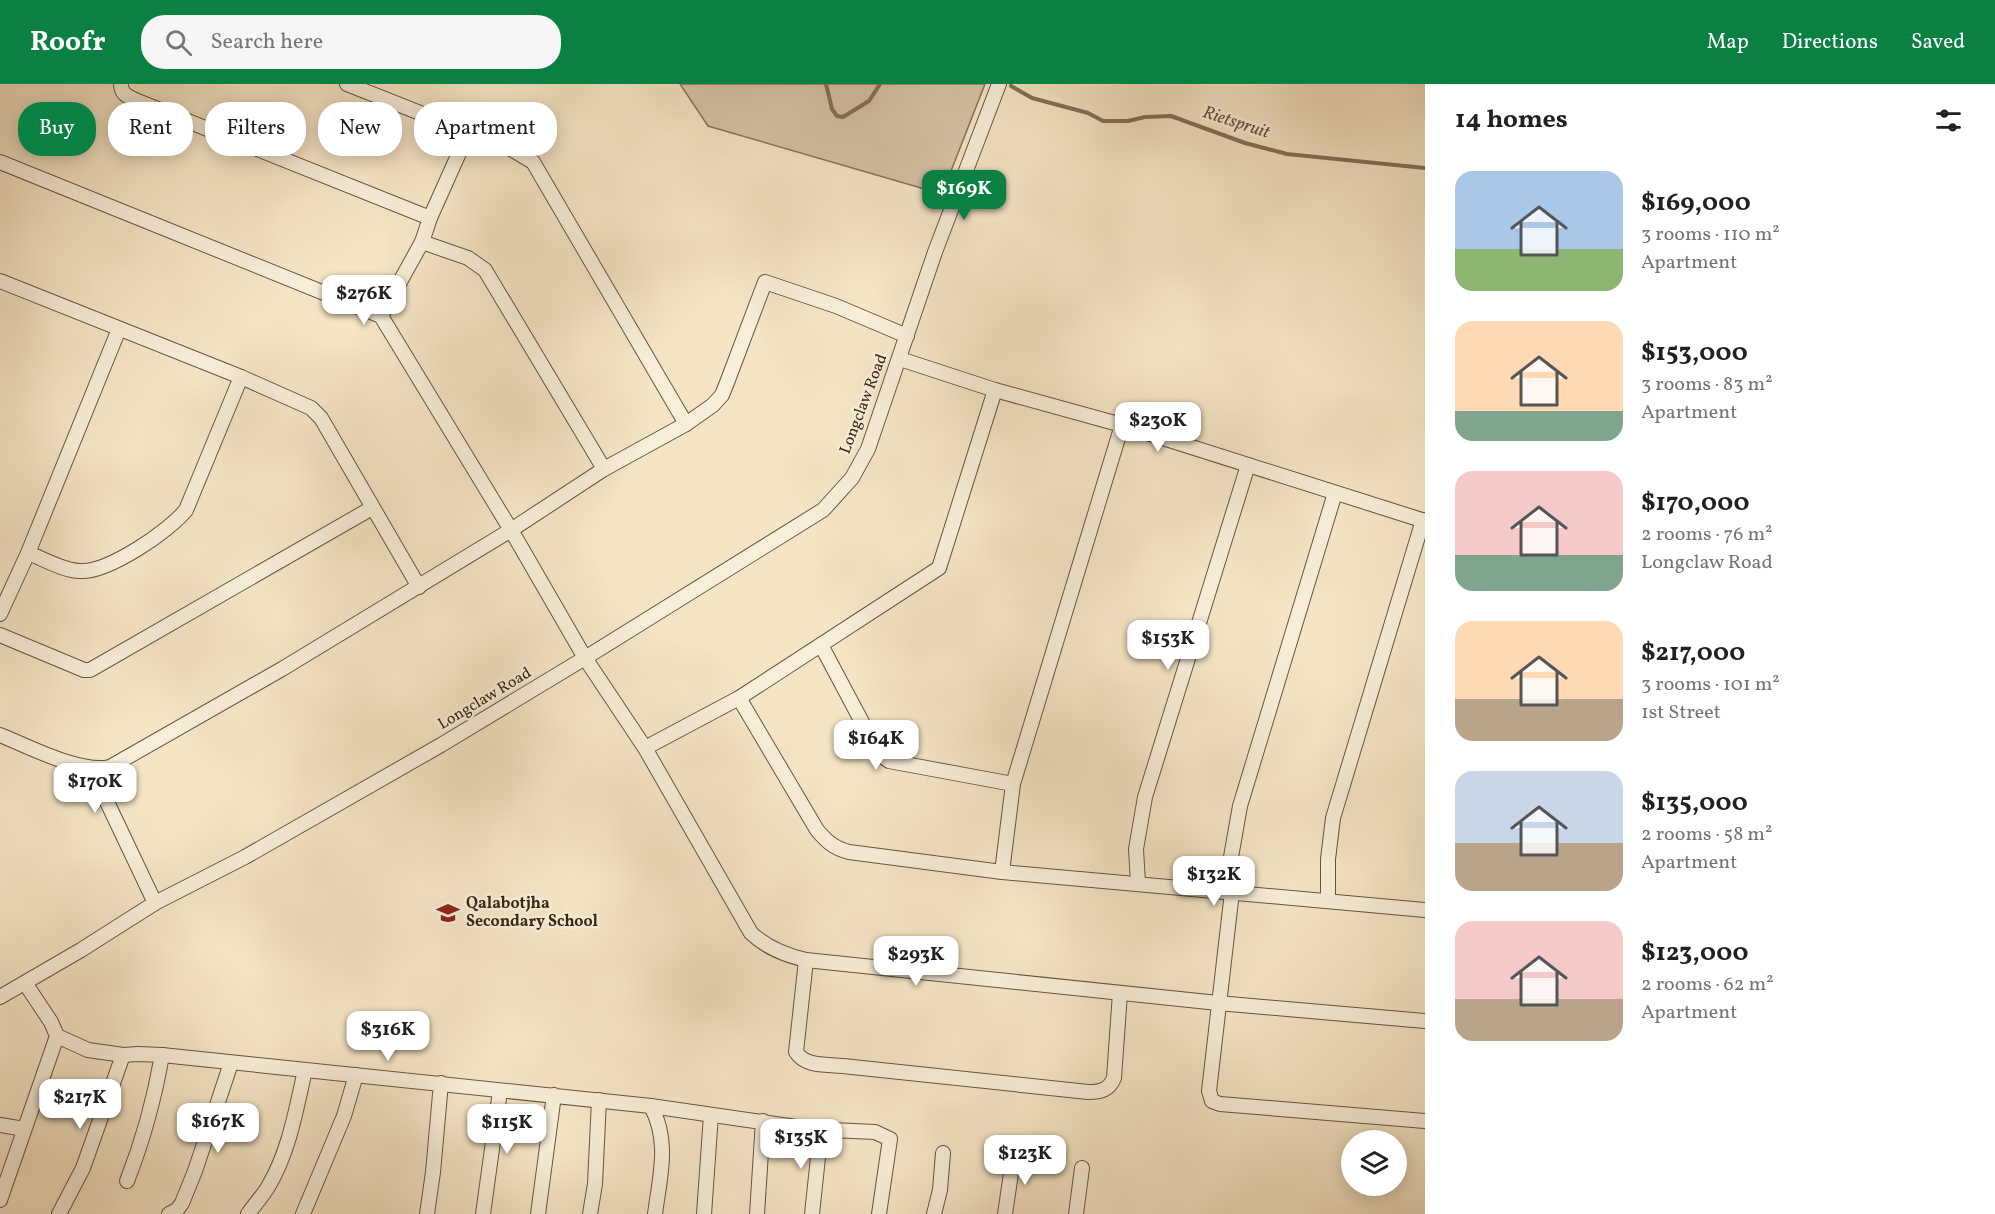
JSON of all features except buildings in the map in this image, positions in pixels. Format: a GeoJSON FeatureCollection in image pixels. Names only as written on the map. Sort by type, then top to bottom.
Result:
{"type":"FeatureCollection","features":[{"type":"Feature","properties":{"kind":"street"},"geometry":{"type":"LineString","coordinates":[[121,84],[125,95],[135,100],[430,218]]}},
{"type":"Feature","properties":{"kind":"street"},"geometry":{"type":"LineString","coordinates":[[347,84],[414,111]]}},
{"type":"Feature","properties":{"kind":"street","name":"Longclaw Road"},"geometry":{"type":"LineString","coordinates":[[0,997],[156,903],[272,842],[441,745],[823,510],[852,478],[868,449],[935,252],[999,84]]}},
{"type":"Feature","properties":{"kind":"street"},"geometry":{"type":"LineString","coordinates":[[381,316],[422,242],[430,218],[458,156]]}},
{"type":"Feature","properties":{"kind":"street"},"geometry":{"type":"LineString","coordinates":[[523,156],[533,162],[686,424]]}},
{"type":"Feature","properties":{"kind":"street"},"geometry":{"type":"LineString","coordinates":[[0,162],[381,316],[511,530],[585,658],[645,748],[752,933],[762,943],[777,951],[806,960],[1218,1003],[1425,1021]]}},
{"type":"Feature","properties":{"kind":"street"},"geometry":{"type":"LineString","coordinates":[[422,242],[468,258],[485,270],[604,469]]}},
{"type":"Feature","properties":{"kind":"street"},"geometry":{"type":"LineString","coordinates":[[0,281],[241,377],[311,408],[321,418],[418,587]]}},
{"type":"Feature","properties":{"kind":"street"},"geometry":{"type":"LineString","coordinates":[[0,735],[77,765],[93,769],[110,767],[282,669],[511,530],[604,469],[686,424],[713,405],[722,395],[765,282],[836,306],[903,347],[995,390],[1122,425],[1424,520],[1333,819],[1328,859],[1328,900]]}},
{"type":"Feature","properties":{"kind":"street"},"geometry":{"type":"LineString","coordinates":[[0,614],[28,553],[119,329]]}},
{"type":"Feature","properties":{"kind":"street"},"geometry":{"type":"LineString","coordinates":[[28,553],[72,570],[91,570],[117,561],[170,527],[186,510],[241,377]]}},
{"type":"Feature","properties":{"kind":"street"},"geometry":{"type":"LineString","coordinates":[[645,748],[739,698],[939,568],[995,390]]}},
{"type":"Feature","properties":{"kind":"street"},"geometry":{"type":"LineString","coordinates":[[1002,872],[1013,784],[1122,425]]}},
{"type":"Feature","properties":{"kind":"street"},"geometry":{"type":"LineString","coordinates":[[1138,883],[1136,849],[1145,797],[1248,465]]}},
{"type":"Feature","properties":{"kind":"street"},"geometry":{"type":"LineString","coordinates":[[1335,493],[1240,806],[1232,857],[1232,892],[1208,1088],[1210,1098],[1214,1102],[1336,1115],[1425,1121]]}},
{"type":"Feature","properties":{"kind":"street"},"geometry":{"type":"LineString","coordinates":[[0,635],[84,670],[90,670],[372,508]]}},
{"type":"Feature","properties":{"kind":"street"},"geometry":{"type":"LineString","coordinates":[[821,645],[871,739],[881,755],[889,761],[1013,784]]}},
{"type":"Feature","properties":{"kind":"street"},"geometry":{"type":"LineString","coordinates":[[739,698],[817,830],[830,844],[849,852],[1002,872],[1425,910]]}},
{"type":"Feature","properties":{"kind":"street"},"geometry":{"type":"LineString","coordinates":[[93,769],[156,903]]}},
{"type":"Feature","properties":{"kind":"street"},"geometry":{"type":"LineString","coordinates":[[806,960],[796,1052],[800,1058],[808,1062],[1088,1092],[1110,1087],[1114,1078],[1120,993]]}},
{"type":"Feature","properties":{"kind":"street"},"geometry":{"type":"LineString","coordinates":[[25,982],[51,1022],[57,1036],[88,1050],[123,1055],[162,1055],[441,1083],[651,1106],[821,1130],[875,1132],[890,1139],[879,1214]]}},
{"type":"Feature","properties":{"kind":"street"},"geometry":{"type":"LineString","coordinates":[[0,1200],[57,1036]]}},
{"type":"Feature","properties":{"kind":"street"},"geometry":{"type":"LineString","coordinates":[[59,1214],[83,1168],[123,1055]]}},
{"type":"Feature","properties":{"kind":"street"},"geometry":{"type":"LineString","coordinates":[[127,1181],[145,1135],[155,1098],[162,1055]]}},
{"type":"Feature","properties":{"kind":"street"},"geometry":{"type":"LineString","coordinates":[[169,1214],[177,1210],[182,1203],[231,1062]]}},
{"type":"Feature","properties":{"kind":"street"},"geometry":{"type":"LineString","coordinates":[[248,1214],[267,1189],[278,1167],[290,1136],[305,1070]]}},
{"type":"Feature","properties":{"kind":"street"},"geometry":{"type":"LineString","coordinates":[[303,1214],[344,1116],[356,1075]]}},
{"type":"Feature","properties":{"kind":"street"},"geometry":{"type":"LineString","coordinates":[[427,1214],[441,1083]]}},
{"type":"Feature","properties":{"kind":"street"},"geometry":{"type":"LineString","coordinates":[[483,1214],[500,1091]]}},
{"type":"Feature","properties":{"kind":"street"},"geometry":{"type":"LineString","coordinates":[[538,1214],[554,1095]]}},
{"type":"Feature","properties":{"kind":"street"},"geometry":{"type":"LineString","coordinates":[[590,1214],[595,1184],[599,1100]]}},
{"type":"Feature","properties":{"kind":"street"},"geometry":{"type":"LineString","coordinates":[[651,1106],[662,1132],[663,1155],[655,1214]]}},
{"type":"Feature","properties":{"kind":"street"},"geometry":{"type":"LineString","coordinates":[[704,1214],[711,1114]]}},
{"type":"Feature","properties":{"kind":"street"},"geometry":{"type":"LineString","coordinates":[[757,1214],[763,1121]]}},
{"type":"Feature","properties":{"kind":"street"},"geometry":{"type":"LineString","coordinates":[[0,1125],[24,1129]]}},
{"type":"Feature","properties":{"kind":"street"},"geometry":{"type":"LineString","coordinates":[[812,1214],[821,1130]]}},
{"type":"Feature","properties":{"kind":"street"},"geometry":{"type":"LineString","coordinates":[[934,1214],[940,1190],[943,1153]]}},
{"type":"Feature","properties":{"kind":"street"},"geometry":{"type":"LineString","coordinates":[[1005,1214],[1014,1153]]}},
{"type":"Feature","properties":{"kind":"street"},"geometry":{"type":"LineString","coordinates":[[1076,1214],[1082,1168]]}},
{"type":"Feature","properties":{"kind":"shaded area"},"geometry":{"type":"Polygon","coordinates":[[[680,84],[985,84],[942,194],[708,126],[680,84]]]}},
{"type":"Feature","properties":{"kind":"waterway"},"geometry":{"type":"LineString","coordinates":[[826,84],[832,109],[837,116],[843,117],[869,101],[880,84]]}},
{"type":"Feature","properties":{"kind":"waterway","name":"Rietspruit"},"geometry":{"type":"LineString","coordinates":[[1011,86],[1032,98],[1088,113],[1103,121],[1128,121],[1145,117],[1171,116],[1245,143],[1287,154],[1425,168]]}},
{"type":"Feature","properties":{"kind":"place","name":"Qalabotjha Secondary School"},"geometry":{"type":"Point","coordinates":[448,913]}}]}
